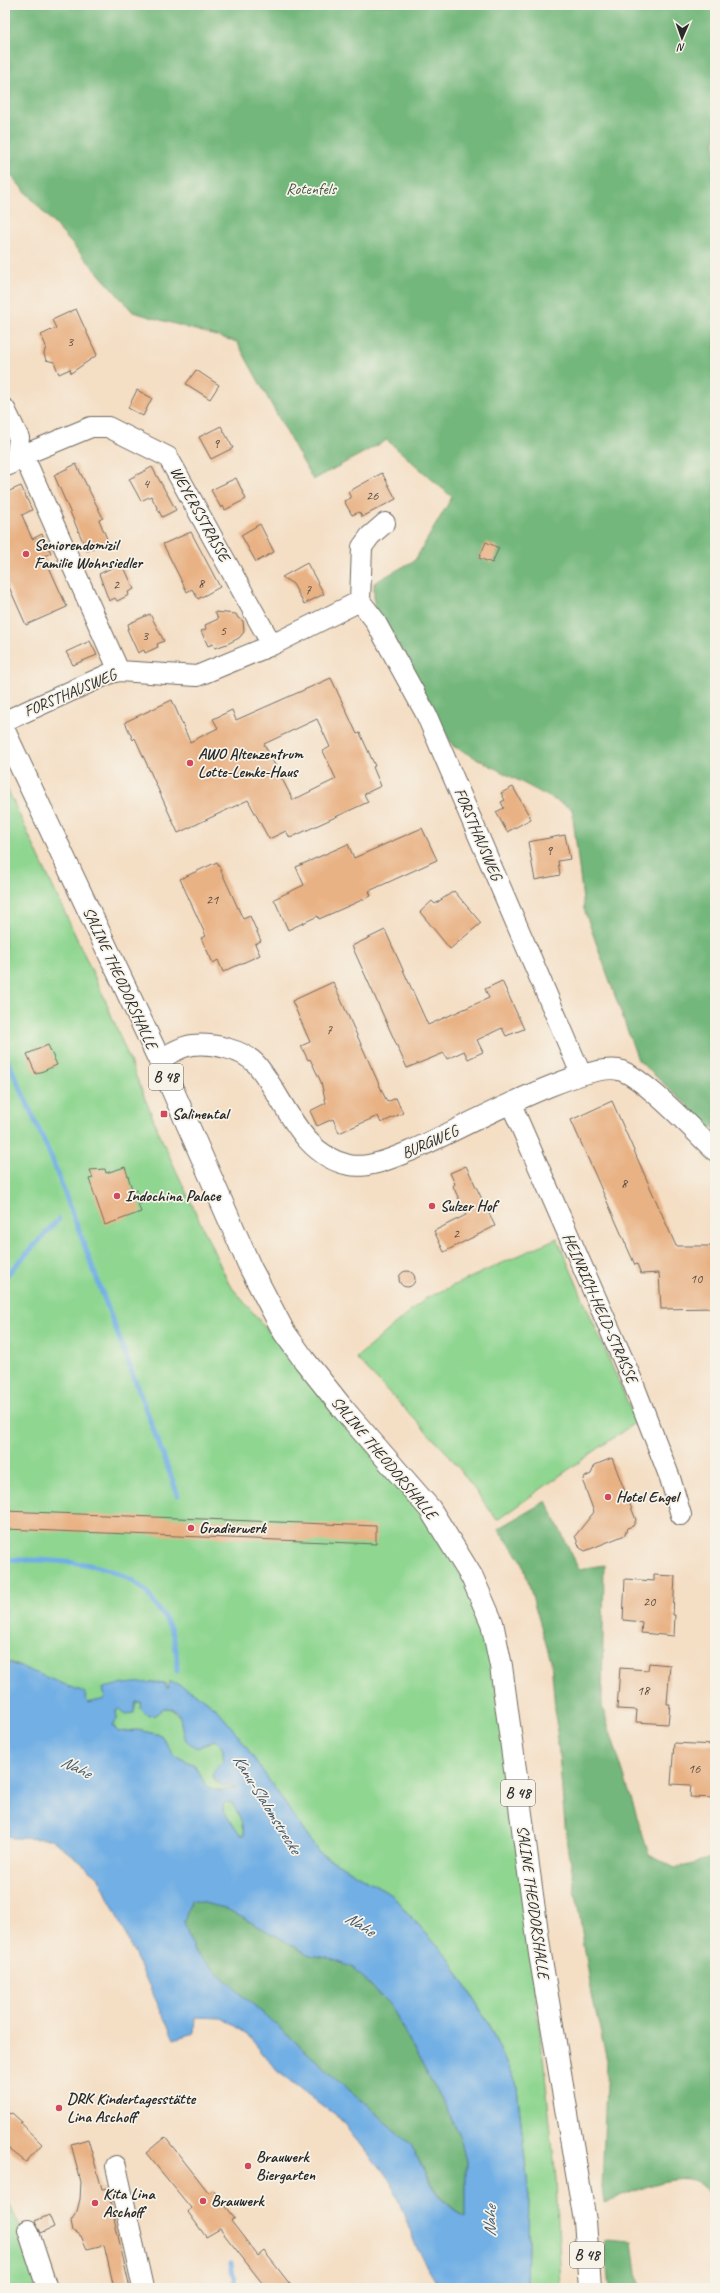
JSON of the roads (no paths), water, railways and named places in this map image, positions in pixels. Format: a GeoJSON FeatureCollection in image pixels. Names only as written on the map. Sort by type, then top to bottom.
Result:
{"type":"FeatureCollection","features":[{"type":"Feature","properties":{"kind":"main road","name":"SALINE THEODORSHALLE"},"geometry":{"type":"LineString","coordinates":[[5,733],[158,1060],[250,1267],[284,1332],[344,1410],[430,1509],[472,1577],[492,1623],[501,1666],[540,1954],[584,2221],[590,2288]]}},
{"type":"Feature","properties":{"kind":"street"},"geometry":{"type":"LineString","coordinates":[[5,409],[19,438],[11,460],[29,468],[119,671]]}},
{"type":"Feature","properties":{"kind":"street","name":"WEYERSSTRASSE"},"geometry":{"type":"LineString","coordinates":[[11,460],[91,426],[108,427],[168,457],[272,645]]}},
{"type":"Feature","properties":{"kind":"street"},"geometry":{"type":"LineString","coordinates":[[360,601],[362,547],[370,536],[385,523]]}},
{"type":"Feature","properties":{"kind":"street","name":"FORSTHAUSWEG"},"geometry":{"type":"LineString","coordinates":[[5,721],[111,673],[119,671],[197,676],[272,645],[360,601],[374,619],[426,714],[581,1074]]}},
{"type":"Feature","properties":{"kind":"street","name":"BURGWEG"},"geometry":{"type":"LineString","coordinates":[[158,1060],[191,1045],[227,1047],[256,1064],[301,1133],[322,1154],[350,1165],[383,1162],[427,1144],[511,1104],[581,1074],[609,1068],[629,1074],[715,1151]]}},
{"type":"Feature","properties":{"kind":"street","name":"HEINRICH-HELD-STRASSE"},"geometry":{"type":"LineString","coordinates":[[511,1104],[632,1380],[670,1478],[682,1515]]}},
{"type":"Feature","properties":{"kind":"street"},"geometry":{"type":"LineString","coordinates":[[116,2166],[143,2288]]}},
{"type":"Feature","properties":{"kind":"street"},"geometry":{"type":"LineString","coordinates":[[28,2230],[47,2288]]}},
{"type":"Feature","properties":{"kind":"water"},"geometry":{"type":"Polygon","coordinates":[[[5,1661],[84,1692],[88,1703],[105,1699],[103,1688],[127,1684],[158,1683],[166,1684],[166,1688],[169,1688],[169,1682],[176,1683],[200,1696],[216,1708],[238,1735],[319,1853],[390,1893],[450,1960],[486,2019],[517,2087],[529,2196],[527,2288],[438,2288],[438,2284],[419,2253],[392,2183],[340,2119],[277,2071],[247,2034],[222,2018],[195,2017],[194,2033],[174,2039],[98,1876],[51,1839],[13,1838],[5,1834],[5,1661]],[[136,1702],[134,1713],[126,1714],[120,1709],[116,1711],[117,1719],[113,1725],[118,1732],[137,1730],[161,1735],[174,1755],[195,1765],[202,1779],[210,1787],[220,1790],[236,1788],[235,1786],[221,1785],[213,1775],[215,1769],[223,1761],[222,1749],[217,1742],[214,1740],[198,1748],[189,1743],[185,1738],[178,1713],[164,1708],[155,1715],[148,1716],[140,1708],[141,1702],[136,1702]],[[226,1802],[223,1805],[223,1811],[241,1835],[244,1835],[241,1820],[232,1803],[226,1802]],[[191,1900],[184,1922],[194,1952],[411,2145],[427,2176],[440,2196],[456,2211],[466,2216],[466,2162],[459,2133],[389,2003],[352,1967],[328,1958],[310,1955],[225,1908],[191,1900]]]}},
{"type":"Feature","properties":{"kind":"waterway"},"geometry":{"type":"LineString","coordinates":[[5,1054],[52,1159],[178,1495]]}},
{"type":"Feature","properties":{"kind":"waterway"},"geometry":{"type":"LineString","coordinates":[[5,1277],[59,1219]]}},
{"type":"Feature","properties":{"kind":"waterway"},"geometry":{"type":"LineString","coordinates":[[5,1559],[77,1563],[113,1571],[129,1579],[147,1592],[171,1629],[175,1643],[177,1671]]}},
{"type":"Feature","properties":{"kind":"waterway"},"geometry":{"type":"LineString","coordinates":[[231,2264],[236,2288]]}},
{"type":"Feature","properties":{"kind":"place","name":"Seniorendomizil Familie Wohnsiedler"},"geometry":{"type":"Point","coordinates":[26,554]}},
{"type":"Feature","properties":{"kind":"place","name":"AWO Altenzentrum Lotte-Lemke-Haus"},"geometry":{"type":"Point","coordinates":[190,763]}},
{"type":"Feature","properties":{"kind":"place","name":"Salinental"},"geometry":{"type":"Point","coordinates":[164,1114]}},
{"type":"Feature","properties":{"kind":"place","name":"Indochina Palace"},"geometry":{"type":"Point","coordinates":[117,1196]}},
{"type":"Feature","properties":{"kind":"place","name":"Sulzer Hof"},"geometry":{"type":"Point","coordinates":[432,1206]}},
{"type":"Feature","properties":{"kind":"place","name":"Hotel Engel"},"geometry":{"type":"Point","coordinates":[608,1497]}},
{"type":"Feature","properties":{"kind":"place","name":"Gradierwerk"},"geometry":{"type":"Point","coordinates":[191,1528]}},
{"type":"Feature","properties":{"kind":"place","name":"DRK Kindertagesstätte Lina Aschoff"},"geometry":{"type":"Point","coordinates":[59,2108]}},
{"type":"Feature","properties":{"kind":"place","name":"Brauwerk Biergarten"},"geometry":{"type":"Point","coordinates":[248,2166]}},
{"type":"Feature","properties":{"kind":"place","name":"Brauwerk"},"geometry":{"type":"Point","coordinates":[203,2201]}},
{"type":"Feature","properties":{"kind":"place","name":"Kita Lina Aschoff"},"geometry":{"type":"Point","coordinates":[95,2203]}},
{"type":"Feature","properties":{"kind":"park label","name":"Rotenfels"},"geometry":{"type":"Point","coordinates":[311,189]}},
{"type":"Feature","properties":{"kind":"water label","name":"Nahe"},"geometry":{"type":"Point","coordinates":[76,1767]}},
{"type":"Feature","properties":{"kind":"water label","name":"Kanu-Slalomstrecke"},"geometry":{"type":"Point","coordinates":[267,1804]}},
{"type":"Feature","properties":{"kind":"water label","name":"Nahe"},"geometry":{"type":"Point","coordinates":[360,1924]}},
{"type":"Feature","properties":{"kind":"water label","name":"Nahe"},"geometry":{"type":"Point","coordinates":[490,2221]}}]}
